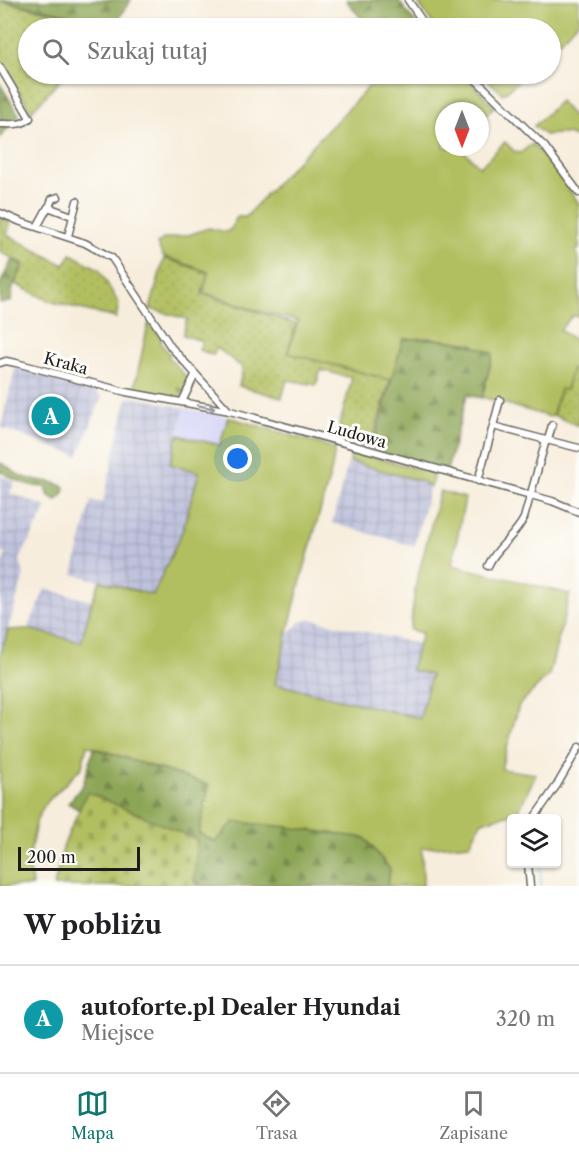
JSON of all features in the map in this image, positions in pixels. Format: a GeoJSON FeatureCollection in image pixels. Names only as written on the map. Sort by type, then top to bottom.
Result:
{"type":"FeatureCollection","features":[{"type":"Feature","properties":{"kind":"street"},"geometry":{"type":"LineString","coordinates":[[408,0],[420,18]]}},
{"type":"Feature","properties":{"kind":"street"},"geometry":{"type":"LineString","coordinates":[[0,67],[30,118],[26,122],[17,124],[0,124]]}},
{"type":"Feature","properties":{"kind":"street"},"geometry":{"type":"LineString","coordinates":[[480,84],[545,147],[579,194]]}},
{"type":"Feature","properties":{"kind":"street"},"geometry":{"type":"LineString","coordinates":[[37,227],[53,198],[58,197]]}},
{"type":"Feature","properties":{"kind":"street"},"geometry":{"type":"LineString","coordinates":[[68,236],[77,201]]}},
{"type":"Feature","properties":{"kind":"street"},"geometry":{"type":"LineString","coordinates":[[49,207],[72,216]]}},
{"type":"Feature","properties":{"kind":"street"},"geometry":{"type":"LineString","coordinates":[[0,213],[68,236],[112,258],[171,347],[230,411]]}},
{"type":"Feature","properties":{"kind":"street","name":"Kraka"},"geometry":{"type":"LineString","coordinates":[[0,363],[6,361],[16,363],[126,392]]}},
{"type":"Feature","properties":{"kind":"street"},"geometry":{"type":"LineString","coordinates":[[182,402],[195,375]]}},
{"type":"Feature","properties":{"kind":"street","name":"Ludowa"},"geometry":{"type":"LineString","coordinates":[[126,392],[230,411],[552,501],[579,512]]}},
{"type":"Feature","properties":{"kind":"street"},"geometry":{"type":"LineString","coordinates":[[478,481],[500,400]]}},
{"type":"Feature","properties":{"kind":"street"},"geometry":{"type":"LineString","coordinates":[[488,566],[495,551],[518,530],[524,518],[552,425]]}},
{"type":"Feature","properties":{"kind":"street"},"geometry":{"type":"LineString","coordinates":[[493,426],[579,448]]}},
{"type":"Feature","properties":{"kind":"street"},"geometry":{"type":"LineString","coordinates":[[537,814],[579,747]]}},
{"type":"Feature","properties":{"kind":"street"},"geometry":{"type":"LineString","coordinates":[[528,868],[530,886]]}},
{"type":"Feature","properties":{"kind":"shaded area"},"geometry":{"type":"Polygon","coordinates":[[[15,368],[93,389],[102,397],[78,456],[1,428],[15,368]]]}},
{"type":"Feature","properties":{"kind":"shaded area"},"geometry":{"type":"Polygon","coordinates":[[[135,397],[184,408],[171,464],[199,472],[182,532],[153,595],[73,574],[91,501],[103,503],[127,398],[135,397]]]}},
{"type":"Feature","properties":{"kind":"shaded area"},"geometry":{"type":"Polygon","coordinates":[[[184,408],[228,417],[220,445],[178,435],[184,408]]]}},
{"type":"Feature","properties":{"kind":"shaded area"},"geometry":{"type":"Polygon","coordinates":[[[349,460],[431,482],[414,546],[332,523],[349,460]]]}},
{"type":"Feature","properties":{"kind":"shaded area"},"geometry":{"type":"Polygon","coordinates":[[[0,476],[15,481],[10,493],[47,507],[20,559],[24,575],[0,656],[0,561],[3,562],[6,554],[0,552],[0,476]]]}},
{"type":"Feature","properties":{"kind":"shaded area"},"geometry":{"type":"Polygon","coordinates":[[[45,589],[92,601],[81,642],[28,629],[45,589]]]}},
{"type":"Feature","properties":{"kind":"shaded area"},"geometry":{"type":"Polygon","coordinates":[[[311,619],[419,644],[411,670],[431,675],[420,719],[274,684],[286,636],[301,622],[311,619]]]}},
{"type":"Feature","properties":{"kind":"green space"},"geometry":{"type":"Polygon","coordinates":[[[1,0],[131,0],[119,18],[84,18],[1,0]]]}},
{"type":"Feature","properties":{"kind":"green space"},"geometry":{"type":"Polygon","coordinates":[[[346,0],[398,0],[412,18],[361,18],[346,0]]]}},
{"type":"Feature","properties":{"kind":"green space"},"geometry":{"type":"Polygon","coordinates":[[[416,0],[579,0],[579,21],[561,40],[561,18],[429,18],[416,0]]]}},
{"type":"Feature","properties":{"kind":"green space"},"geometry":{"type":"Polygon","coordinates":[[[0,1],[79,18],[18,18],[18,84],[57,84],[31,112],[0,60],[0,1]]]}},
{"type":"Feature","properties":{"kind":"green space"},"geometry":{"type":"Polygon","coordinates":[[[0,84],[19,115],[0,138],[0,84]]]}},
{"type":"Feature","properties":{"kind":"green space"},"geometry":{"type":"Polygon","coordinates":[[[371,84],[473,84],[494,107],[489,112],[489,102],[435,102],[435,156],[469,156],[480,167],[505,142],[514,151],[520,153],[532,144],[559,172],[579,204],[579,249],[576,251],[579,259],[579,316],[572,316],[560,330],[579,343],[579,372],[572,369],[566,391],[557,397],[553,415],[550,417],[482,397],[492,358],[472,344],[430,338],[404,339],[391,380],[288,353],[298,321],[252,309],[203,292],[208,272],[163,256],[157,244],[163,239],[188,235],[209,228],[226,232],[231,229],[237,217],[246,217],[371,84]]]}},
{"type":"Feature","properties":{"kind":"green space"},"geometry":{"type":"Polygon","coordinates":[[[492,84],[515,84],[503,94],[492,84]]]}},
{"type":"Feature","properties":{"kind":"green space"},"geometry":{"type":"Polygon","coordinates":[[[560,101],[579,123],[579,140],[567,134],[545,135],[534,126],[560,101]]]}},
{"type":"Feature","properties":{"kind":"green space"},"geometry":{"type":"Polygon","coordinates":[[[0,217],[11,222],[7,235],[64,265],[71,254],[99,269],[119,304],[116,318],[49,301],[15,284],[24,264],[0,252],[0,217]]]}},
{"type":"Feature","properties":{"kind":"green space"},"geometry":{"type":"Polygon","coordinates":[[[164,258],[208,273],[202,294],[296,324],[287,353],[390,380],[370,449],[336,439],[352,378],[321,370],[316,385],[287,380],[282,398],[239,386],[243,368],[217,348],[213,355],[199,350],[202,341],[183,335],[187,319],[150,309],[164,258]]]}},
{"type":"Feature","properties":{"kind":"green space"},"geometry":{"type":"Polygon","coordinates":[[[12,260],[23,265],[13,287],[11,302],[0,303],[0,284],[12,260]]]}},
{"type":"Feature","properties":{"kind":"green space"},"geometry":{"type":"Polygon","coordinates":[[[150,323],[162,340],[160,343],[170,354],[168,357],[189,380],[185,391],[178,388],[184,393],[179,399],[134,389],[150,323]]]}},
{"type":"Feature","properties":{"kind":"green space"},"geometry":{"type":"Polygon","coordinates":[[[403,339],[449,341],[471,345],[493,353],[482,398],[467,395],[447,470],[372,450],[403,339]]]}},
{"type":"Feature","properties":{"kind":"green space"},"geometry":{"type":"Polygon","coordinates":[[[572,369],[579,372],[579,426],[553,415],[560,389],[566,390],[572,369]]]}},
{"type":"Feature","properties":{"kind":"green space"},"geometry":{"type":"Polygon","coordinates":[[[228,417],[335,448],[332,468],[275,684],[420,718],[431,675],[411,670],[422,633],[410,630],[416,583],[440,491],[465,498],[452,565],[570,594],[549,675],[519,705],[501,769],[536,774],[518,812],[481,822],[470,844],[422,848],[423,886],[388,886],[390,869],[197,840],[208,785],[87,745],[82,767],[45,804],[36,822],[29,860],[32,886],[0,886],[0,656],[8,630],[28,629],[81,642],[100,581],[153,595],[182,532],[199,472],[170,464],[178,435],[220,445],[228,417]]]}},
{"type":"Feature","properties":{"kind":"green space"},"geometry":{"type":"Polygon","coordinates":[[[354,452],[427,471],[433,477],[431,487],[424,482],[351,462],[350,455],[354,452]]]}},
{"type":"Feature","properties":{"kind":"green space"},"geometry":{"type":"Polygon","coordinates":[[[0,463],[21,476],[65,487],[61,497],[56,501],[49,497],[46,487],[28,485],[0,473],[0,463]]]}},
{"type":"Feature","properties":{"kind":"green space"},"geometry":{"type":"Polygon","coordinates":[[[94,748],[209,785],[199,833],[215,842],[234,822],[365,838],[390,869],[388,886],[204,886],[68,803],[83,785],[94,748]]]}},
{"type":"Feature","properties":{"kind":"green space"},"geometry":{"type":"Polygon","coordinates":[[[87,792],[197,840],[194,882],[201,886],[54,886],[64,844],[87,792]]]}},
{"type":"Feature","properties":{"kind":"waterway"},"geometry":{"type":"LineString","coordinates":[[540,868],[541,886]]}},
{"type":"Feature","properties":{"kind":"place","name":"autoforte.pl Dealer Hyundai"},"geometry":{"type":"Point","coordinates":[51,416]}}]}
